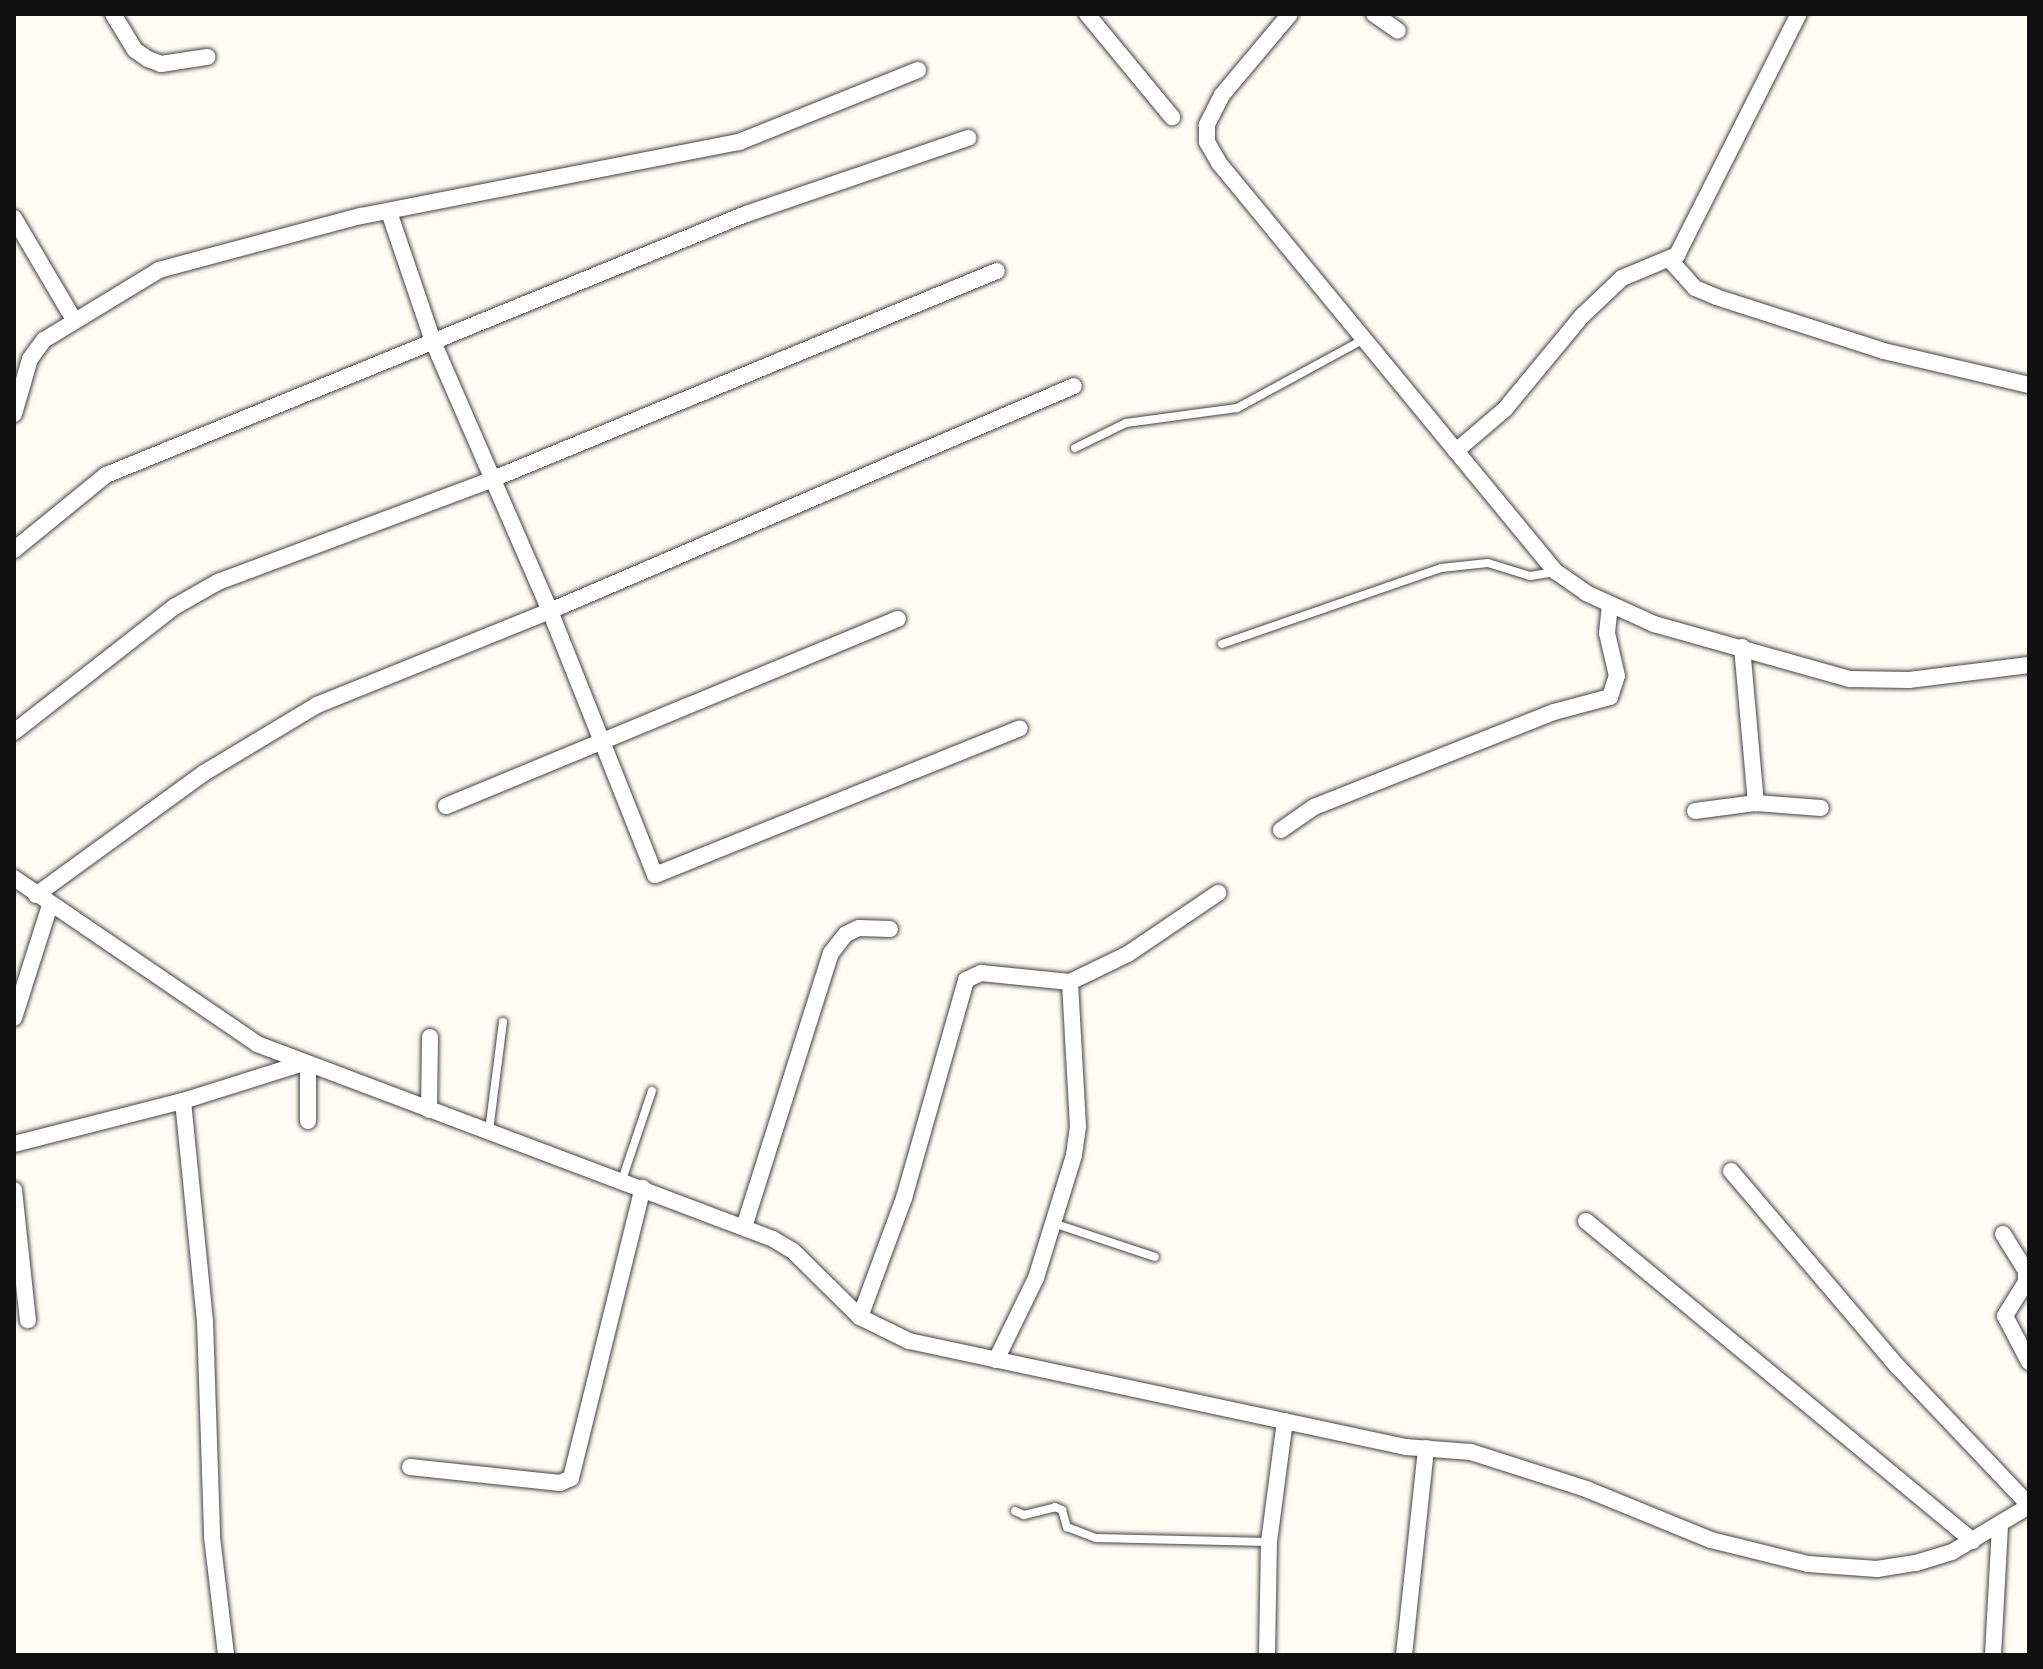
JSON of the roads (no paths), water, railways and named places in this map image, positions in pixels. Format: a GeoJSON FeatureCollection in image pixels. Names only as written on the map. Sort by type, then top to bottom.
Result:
{"type":"FeatureCollection","features":[{"type":"Feature","properties":{"kind":"street"},"geometry":{"type":"LineString","coordinates":[[113,14],[135,50],[148,59],[161,64],[207,57]]}},
{"type":"Feature","properties":{"kind":"street"},"geometry":{"type":"LineString","coordinates":[[1087,14],[1172,117]]}},
{"type":"Feature","properties":{"kind":"street"},"geometry":{"type":"LineString","coordinates":[[1290,14],[1222,95],[1207,125],[1207,142],[1555,571],[1610,605],[1654,624],[1870,681],[2029,665]]}},
{"type":"Feature","properties":{"kind":"street"},"geometry":{"type":"LineString","coordinates":[[1374,14],[1398,31]]}},
{"type":"Feature","properties":{"kind":"street"},"geometry":{"type":"LineString","coordinates":[[1456,451],[1505,409],[1582,316],[1622,278],[1669,259],[1684,245],[1799,14]]}},
{"type":"Feature","properties":{"kind":"street"},"geometry":{"type":"LineString","coordinates":[[14,414],[30,359],[44,340],[159,270],[188,259],[389,212],[739,142],[918,70]]}},
{"type":"Feature","properties":{"kind":"street"},"geometry":{"type":"LineString","coordinates":[[14,550],[106,475],[434,344],[746,214],[968,138]]}},
{"type":"Feature","properties":{"kind":"street"},"geometry":{"type":"LineString","coordinates":[[389,212],[434,344],[550,611],[655,875],[1020,728]]}},
{"type":"Feature","properties":{"kind":"street"},"geometry":{"type":"LineString","coordinates":[[14,218],[74,320]]}},
{"type":"Feature","properties":{"kind":"street"},"geometry":{"type":"LineString","coordinates":[[1669,259],[1695,288],[1716,297],[1884,351],[2029,385]]}},
{"type":"Feature","properties":{"kind":"street"},"geometry":{"type":"LineString","coordinates":[[14,732],[199,591],[493,479],[997,271]]}},
{"type":"Feature","properties":{"kind":"street"},"geometry":{"type":"LineString","coordinates":[[36,895],[280,723],[1074,386]]}},
{"type":"Feature","properties":{"kind":"street"},"geometry":{"type":"LineString","coordinates":[[1281,830],[1314,807],[1554,712],[1610,697],[1617,676],[1607,633],[1610,605]]}},
{"type":"Feature","properties":{"kind":"street"},"geometry":{"type":"LineString","coordinates":[[446,806],[898,619]]}},
{"type":"Feature","properties":{"kind":"street"},"geometry":{"type":"LineString","coordinates":[[1742,647],[1756,803]]}},
{"type":"Feature","properties":{"kind":"street"},"geometry":{"type":"LineString","coordinates":[[1695,811],[1756,803],[1821,808]]}},
{"type":"Feature","properties":{"kind":"street"},"geometry":{"type":"LineString","coordinates":[[14,878],[236,1032],[304,1065],[744,1227],[793,1251],[860,1317],[909,1341],[1285,1421],[1498,1460],[1711,1540],[1808,1564],[1843,1569],[1903,1565],[1973,1541],[2000,1526],[2027,1500],[1898,1367],[1731,1171]]}},
{"type":"Feature","properties":{"kind":"street"},"geometry":{"type":"LineString","coordinates":[[860,1317],[904,1198],[966,980],[981,973],[1070,982],[1128,954],[1218,893]]}},
{"type":"Feature","properties":{"kind":"street"},"geometry":{"type":"LineString","coordinates":[[14,1018],[50,905]]}},
{"type":"Feature","properties":{"kind":"street"},"geometry":{"type":"LineString","coordinates":[[744,1227],[831,953],[846,934],[859,928],[890,929]]}},
{"type":"Feature","properties":{"kind":"street"},"geometry":{"type":"LineString","coordinates":[[996,1360],[1056,1224],[1078,1126],[1070,982]]}},
{"type":"Feature","properties":{"kind":"street"},"geometry":{"type":"LineString","coordinates":[[429,1110],[430,1037]]}},
{"type":"Feature","properties":{"kind":"street"},"geometry":{"type":"LineString","coordinates":[[14,1144],[183,1101],[304,1065]]}},
{"type":"Feature","properties":{"kind":"street"},"geometry":{"type":"LineString","coordinates":[[304,1065],[308,1121]]}},
{"type":"Feature","properties":{"kind":"street"},"geometry":{"type":"LineString","coordinates":[[183,1101],[205,1321],[212,1537],[226,1655]]}},
{"type":"Feature","properties":{"kind":"street"},"geometry":{"type":"LineString","coordinates":[[410,1467],[560,1483],[571,1478],[643,1188]]}},
{"type":"Feature","properties":{"kind":"street"},"geometry":{"type":"LineString","coordinates":[[14,1190],[28,1320]]}},
{"type":"Feature","properties":{"kind":"street"},"geometry":{"type":"LineString","coordinates":[[1586,1221],[1973,1541]]}},
{"type":"Feature","properties":{"kind":"street"},"geometry":{"type":"LineString","coordinates":[[2003,1234],[2026,1271],[2026,1282],[2005,1316],[2029,1362]]}},
{"type":"Feature","properties":{"kind":"street"},"geometry":{"type":"LineString","coordinates":[[1267,1655],[1269,1542],[1285,1421]]}},
{"type":"Feature","properties":{"kind":"street"},"geometry":{"type":"LineString","coordinates":[[1404,1655],[1426,1448]]}},
{"type":"Feature","properties":{"kind":"street"},"geometry":{"type":"LineString","coordinates":[[1993,1655],[2000,1526]]}},
{"type":"Feature","properties":{"kind":"lane"},"geometry":{"type":"LineString","coordinates":[[1075,448],[1126,423],[1237,408],[1364,339]]}},
{"type":"Feature","properties":{"kind":"lane"},"geometry":{"type":"LineString","coordinates":[[1222,644],[1441,568],[1488,563],[1530,576],[1555,571]]}},
{"type":"Feature","properties":{"kind":"lane"},"geometry":{"type":"LineString","coordinates":[[489,1132],[503,1022]]}},
{"type":"Feature","properties":{"kind":"lane"},"geometry":{"type":"LineString","coordinates":[[622,1180],[652,1091]]}},
{"type":"Feature","properties":{"kind":"lane"},"geometry":{"type":"LineString","coordinates":[[1056,1224],[1155,1257]]}},
{"type":"Feature","properties":{"kind":"lane"},"geometry":{"type":"LineString","coordinates":[[1015,1511],[1024,1515],[1055,1507],[1062,1510],[1067,1527],[1096,1538],[1269,1542]]}}]}
